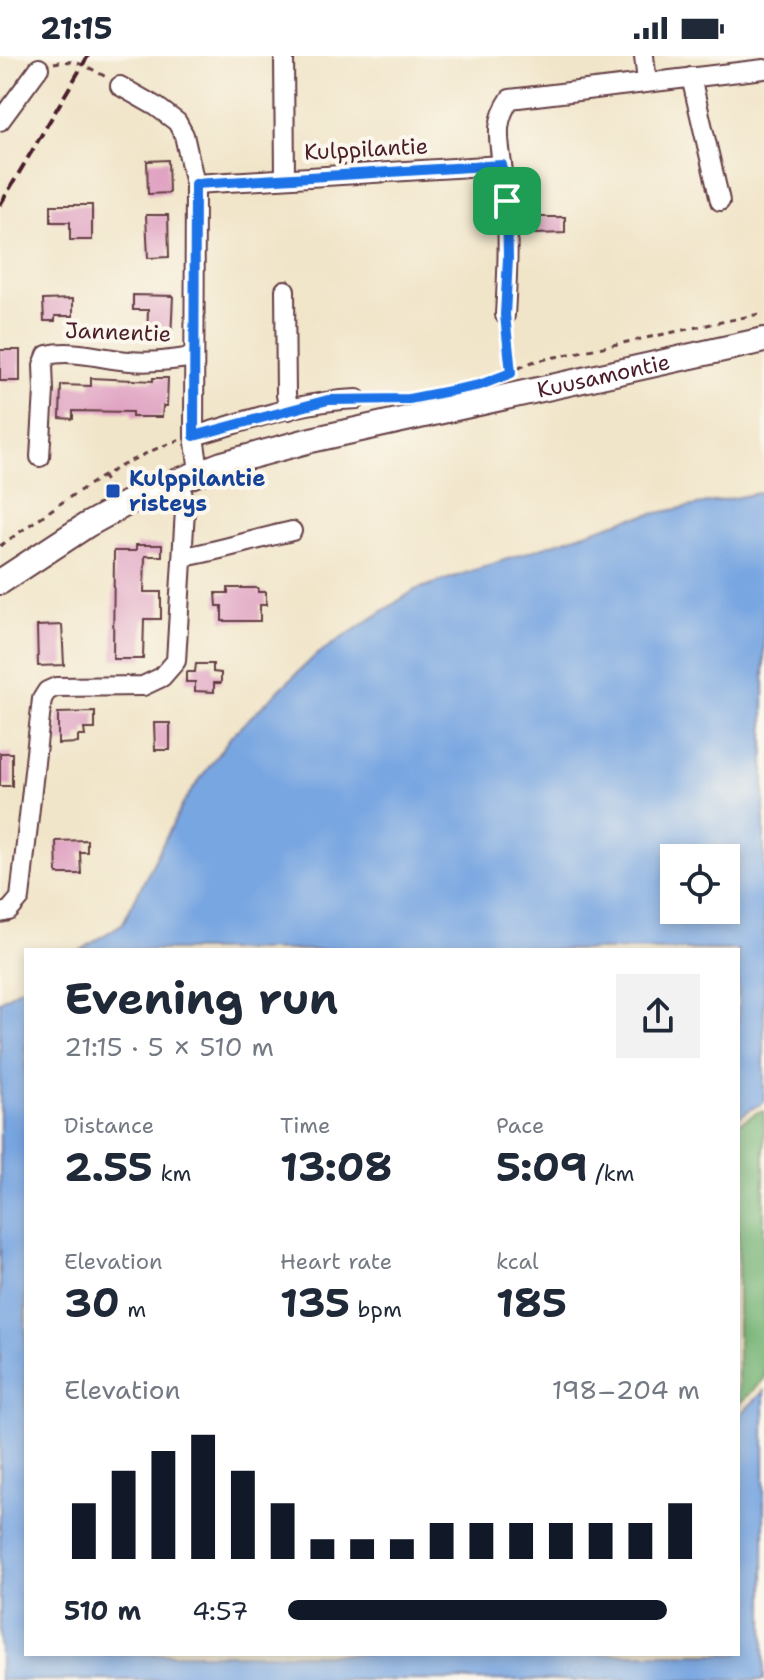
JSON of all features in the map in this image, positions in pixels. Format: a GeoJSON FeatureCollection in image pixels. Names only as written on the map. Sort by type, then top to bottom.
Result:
{"type":"FeatureCollection","features":[{"type":"Feature","properties":{"kind":"main road","name":"Kuusamontie"},"geometry":{"type":"LineString","coordinates":[[0,582],[87,525],[142,495],[190,475],[311,440],[764,340]]}},
{"type":"Feature","properties":{"kind":"street"},"geometry":{"type":"LineString","coordinates":[[284,56],[285,178]]}},
{"type":"Feature","properties":{"kind":"street"},"geometry":{"type":"LineString","coordinates":[[644,56],[647,82]]}},
{"type":"Feature","properties":{"kind":"street"},"geometry":{"type":"LineString","coordinates":[[0,121],[39,68]]}},
{"type":"Feature","properties":{"kind":"street"},"geometry":{"type":"LineString","coordinates":[[505,315],[507,201],[499,115],[510,99],[764,69]]}},
{"type":"Feature","properties":{"kind":"street"},"geometry":{"type":"LineString","coordinates":[[691,77],[720,201]]}},
{"type":"Feature","properties":{"kind":"street"},"geometry":{"type":"LineString","coordinates":[[0,913],[9,911],[20,898],[42,699],[47,691],[56,687],[143,686],[162,677],[176,661],[185,510],[194,436],[195,184],[184,135],[177,122],[120,86]]}},
{"type":"Feature","properties":{"kind":"street","name":"Kulppilantie"},"geometry":{"type":"LineString","coordinates":[[195,184],[502,165]]}},
{"type":"Feature","properties":{"kind":"street"},"geometry":{"type":"LineString","coordinates":[[285,290],[286,395],[289,410]]}},
{"type":"Feature","properties":{"kind":"street","name":"Jannentie"},"geometry":{"type":"LineString","coordinates":[[40,457],[43,365],[47,355],[60,352],[164,362],[194,357]]}},
{"type":"Feature","properties":{"kind":"street"},"geometry":{"type":"LineString","coordinates":[[194,436],[328,400],[357,399]]}},
{"type":"Feature","properties":{"kind":"street"},"geometry":{"type":"LineString","coordinates":[[183,557],[292,531]]}},
{"type":"Feature","properties":{"kind":"path"},"geometry":{"type":"LineString","coordinates":[[39,68],[68,60],[84,64],[120,86]]}},
{"type":"Feature","properties":{"kind":"path"},"geometry":{"type":"LineString","coordinates":[[490,381],[532,362],[764,313]]}},
{"type":"Feature","properties":{"kind":"path"},"geometry":{"type":"LineString","coordinates":[[505,315],[511,373]]}},
{"type":"Feature","properties":{"kind":"path"},"geometry":{"type":"LineString","coordinates":[[357,399],[409,399]]}},
{"type":"Feature","properties":{"kind":"path"},"geometry":{"type":"LineString","coordinates":[[0,546],[102,476],[131,460],[194,436]]}},
{"type":"Feature","properties":{"kind":"path"},"geometry":{"type":"LineString","coordinates":[[102,476],[113,491]]}},
{"type":"Feature","properties":{"kind":"green space"},"geometry":{"type":"Polygon","coordinates":[[[764,1111],[764,1379],[740,1404],[740,1123],[764,1111]]]}},
{"type":"Feature","properties":{"kind":"water"},"geometry":{"type":"Polygon","coordinates":[[[764,492],[764,1102],[740,1116],[740,948],[84,948],[123,923],[185,800],[232,735],[316,655],[415,590],[627,519],[764,492]]]}},
{"type":"Feature","properties":{"kind":"water"},"geometry":{"type":"Polygon","coordinates":[[[24,986],[24,1656],[740,1656],[740,1415],[764,1391],[764,1680],[0,1680],[0,1001],[24,986]]]}},
{"type":"Feature","properties":{"kind":"building"},"geometry":{"type":"Polygon","coordinates":[[[168,160],[169,193],[148,194],[147,161],[168,160]]]}},
{"type":"Feature","properties":{"kind":"building"},"geometry":{"type":"Polygon","coordinates":[[[51,205],[92,205],[92,240],[70,240],[70,222],[51,222],[51,205]]]}},
{"type":"Feature","properties":{"kind":"building"},"geometry":{"type":"Polygon","coordinates":[[[146,215],[168,215],[169,257],[148,258],[146,215]]]}},
{"type":"Feature","properties":{"kind":"building"},"geometry":{"type":"Polygon","coordinates":[[[534,217],[565,217],[565,233],[535,234],[534,217]]]}},
{"type":"Feature","properties":{"kind":"building"},"geometry":{"type":"Polygon","coordinates":[[[133,295],[173,296],[171,338],[147,337],[148,310],[133,310],[133,295]]]}},
{"type":"Feature","properties":{"kind":"building"},"geometry":{"type":"Polygon","coordinates":[[[73,299],[73,316],[55,316],[55,321],[44,321],[43,300],[73,299]]]}},
{"type":"Feature","properties":{"kind":"building"},"geometry":{"type":"Polygon","coordinates":[[[0,350],[20,350],[20,381],[0,381],[0,350]]]}},
{"type":"Feature","properties":{"kind":"building"},"geometry":{"type":"Polygon","coordinates":[[[91,378],[153,381],[153,378],[168,378],[167,406],[163,406],[162,417],[132,417],[132,412],[73,411],[73,419],[60,418],[61,385],[91,386],[91,378]]]}},
{"type":"Feature","properties":{"kind":"building"},"geometry":{"type":"Polygon","coordinates":[[[136,545],[162,545],[162,556],[145,556],[144,592],[161,592],[161,619],[144,619],[143,659],[113,659],[114,551],[136,551],[136,545]]]}},
{"type":"Feature","properties":{"kind":"building"},"geometry":{"type":"Polygon","coordinates":[[[228,588],[258,588],[258,592],[266,592],[266,605],[260,605],[260,621],[222,621],[222,606],[217,606],[216,593],[228,593],[228,588]]]}},
{"type":"Feature","properties":{"kind":"building"},"geometry":{"type":"Polygon","coordinates":[[[62,625],[64,665],[38,666],[37,626],[62,625]]]}},
{"type":"Feature","properties":{"kind":"building"},"geometry":{"type":"Polygon","coordinates":[[[196,664],[213,664],[213,672],[221,673],[221,683],[214,683],[214,692],[195,691],[195,682],[186,682],[186,672],[195,672],[196,664]]]}},
{"type":"Feature","properties":{"kind":"building"},"geometry":{"type":"Polygon","coordinates":[[[95,712],[95,729],[84,729],[85,736],[78,736],[78,743],[58,744],[58,713],[95,712]]]}},
{"type":"Feature","properties":{"kind":"building"},"geometry":{"type":"Polygon","coordinates":[[[154,723],[170,723],[170,750],[155,750],[154,723]]]}},
{"type":"Feature","properties":{"kind":"building"},"geometry":{"type":"Polygon","coordinates":[[[0,753],[12,753],[12,786],[0,786],[0,753]]]}},
{"type":"Feature","properties":{"kind":"building"},"geometry":{"type":"Polygon","coordinates":[[[87,840],[87,852],[80,852],[81,874],[57,874],[56,841],[87,840]]]}},
{"type":"Feature","properties":{"kind":"railway"},"geometry":{"type":"LineString","coordinates":[[0,205],[88,56]]}},
{"type":"Feature","properties":{"kind":"place","name":"Kulppilantie risteys"},"geometry":{"type":"Point","coordinates":[113,491]}},
{"type":"Feature","properties":{"kind":"route"},"geometry":{"type":"LineString","coordinates":[[502,165],[507,201],[505,315],[511,373],[480,385],[409,399],[328,400],[194,436],[195,184],[502,165]]}}]}
